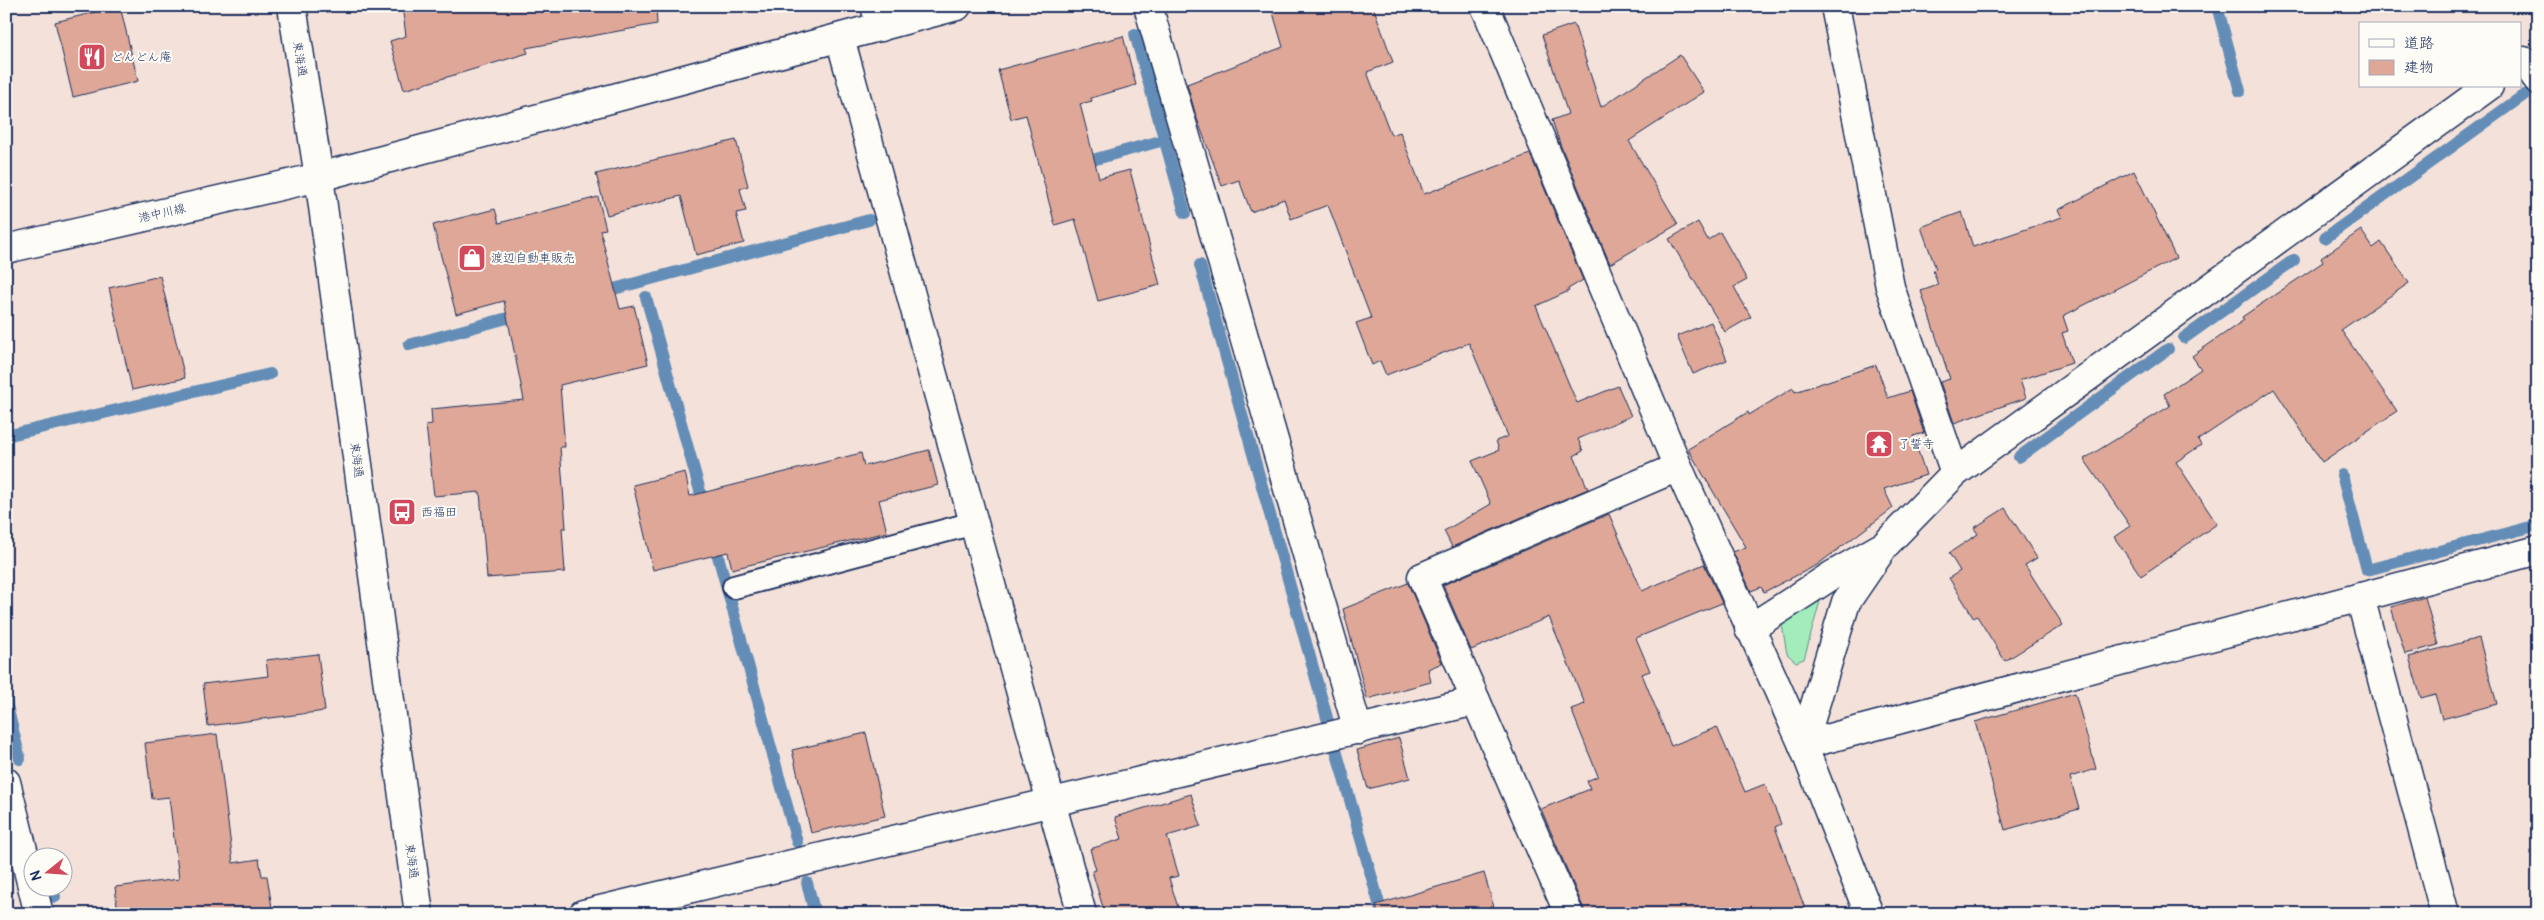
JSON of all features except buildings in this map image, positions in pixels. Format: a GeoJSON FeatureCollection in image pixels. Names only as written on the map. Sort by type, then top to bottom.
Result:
{"type":"FeatureCollection","features":[{"type":"Feature","properties":{"kind":"street","name":"東海通"},"geometry":{"type":"LineString","coordinates":[[292,6],[319,177],[419,914]]}},
{"type":"Feature","properties":{"kind":"street","name":"港中川線"},"geometry":{"type":"LineString","coordinates":[[6,249],[319,177],[840,38],[878,17],[957,6]]}},
{"type":"Feature","properties":{"kind":"street"},"geometry":{"type":"LineString","coordinates":[[1148,6],[1340,734]]}},
{"type":"Feature","properties":{"kind":"street"},"geometry":{"type":"LineString","coordinates":[[1485,6],[1678,467],[1749,629],[1803,745],[1869,914]]}},
{"type":"Feature","properties":{"kind":"street"},"geometry":{"type":"LineString","coordinates":[[1835,6],[1890,287],[1955,473]]}},
{"type":"Feature","properties":{"kind":"street"},"geometry":{"type":"LineString","coordinates":[[840,38],[1082,914]]}},
{"type":"Feature","properties":{"kind":"street"},"geometry":{"type":"LineString","coordinates":[[1803,745],[1846,602],[1885,545],[1955,473],[2486,88]]}},
{"type":"Feature","properties":{"kind":"street"},"geometry":{"type":"LineString","coordinates":[[1569,914],[1422,577],[1678,467]]}},
{"type":"Feature","properties":{"kind":"street"},"geometry":{"type":"LineString","coordinates":[[1749,629],[1831,576],[1885,545]]}},
{"type":"Feature","properties":{"kind":"street"},"geometry":{"type":"LineString","coordinates":[[1803,745],[2538,550]]}},
{"type":"Feature","properties":{"kind":"street"},"geometry":{"type":"LineString","coordinates":[[2360,597],[2445,914]]}},
{"type":"Feature","properties":{"kind":"street"},"geometry":{"type":"LineString","coordinates":[[582,914],[1052,804],[1476,701]]}},
{"type":"Feature","properties":{"kind":"street"},"geometry":{"type":"LineString","coordinates":[[6,782],[39,914]]}},
{"type":"Feature","properties":{"kind":"lane"},"geometry":{"type":"LineString","coordinates":[[734,587],[974,523]]}},
{"type":"Feature","properties":{"kind":"green space"},"geometry":{"type":"Polygon","coordinates":[[[1820,601],[1804,659],[1796,662],[1787,654],[1781,619],[1820,601]]]}},
{"type":"Feature","properties":{"kind":"waterway"},"geometry":{"type":"LineString","coordinates":[[2217,6],[2240,91]]}},
{"type":"Feature","properties":{"kind":"waterway"},"geometry":{"type":"LineString","coordinates":[[1135,34],[1185,213]]}},
{"type":"Feature","properties":{"kind":"waterway"},"geometry":{"type":"LineString","coordinates":[[2325,238],[2524,95]]}},
{"type":"Feature","properties":{"kind":"waterway"},"geometry":{"type":"LineString","coordinates":[[1078,164],[1164,140]]}},
{"type":"Feature","properties":{"kind":"waterway"},"geometry":{"type":"LineString","coordinates":[[599,293],[869,220]]}},
{"type":"Feature","properties":{"kind":"waterway"},"geometry":{"type":"LineString","coordinates":[[2184,338],[2294,260]]}},
{"type":"Feature","properties":{"kind":"waterway"},"geometry":{"type":"LineString","coordinates":[[1200,265],[1382,914]]}},
{"type":"Feature","properties":{"kind":"waterway"},"geometry":{"type":"LineString","coordinates":[[646,297],[705,509]]}},
{"type":"Feature","properties":{"kind":"waterway"},"geometry":{"type":"LineString","coordinates":[[409,345],[522,314]]}},
{"type":"Feature","properties":{"kind":"waterway"},"geometry":{"type":"LineString","coordinates":[[2019,457],[2168,349]]}},
{"type":"Feature","properties":{"kind":"waterway"},"geometry":{"type":"LineString","coordinates":[[6,436],[270,374]]}},
{"type":"Feature","properties":{"kind":"waterway"},"geometry":{"type":"LineString","coordinates":[[2342,475],[2367,570],[2538,525]]}},
{"type":"Feature","properties":{"kind":"waterway"},"geometry":{"type":"LineString","coordinates":[[713,538],[797,842]]}},
{"type":"Feature","properties":{"kind":"waterway"},"geometry":{"type":"LineString","coordinates":[[6,702],[20,759]]}},
{"type":"Feature","properties":{"kind":"waterway"},"geometry":{"type":"LineString","coordinates":[[807,883],[815,914]]}},
{"type":"Feature","properties":{"kind":"place","name":"どんどん庵"},"geometry":{"type":"Point","coordinates":[92,57]}},
{"type":"Feature","properties":{"kind":"place","name":"渡辺自動車販売"},"geometry":{"type":"Point","coordinates":[472,258]}},
{"type":"Feature","properties":{"kind":"place","name":"了誓寺"},"geometry":{"type":"Point","coordinates":[1879,444]}},
{"type":"Feature","properties":{"kind":"place","name":"西福田"},"geometry":{"type":"Point","coordinates":[402,512]}}]}
